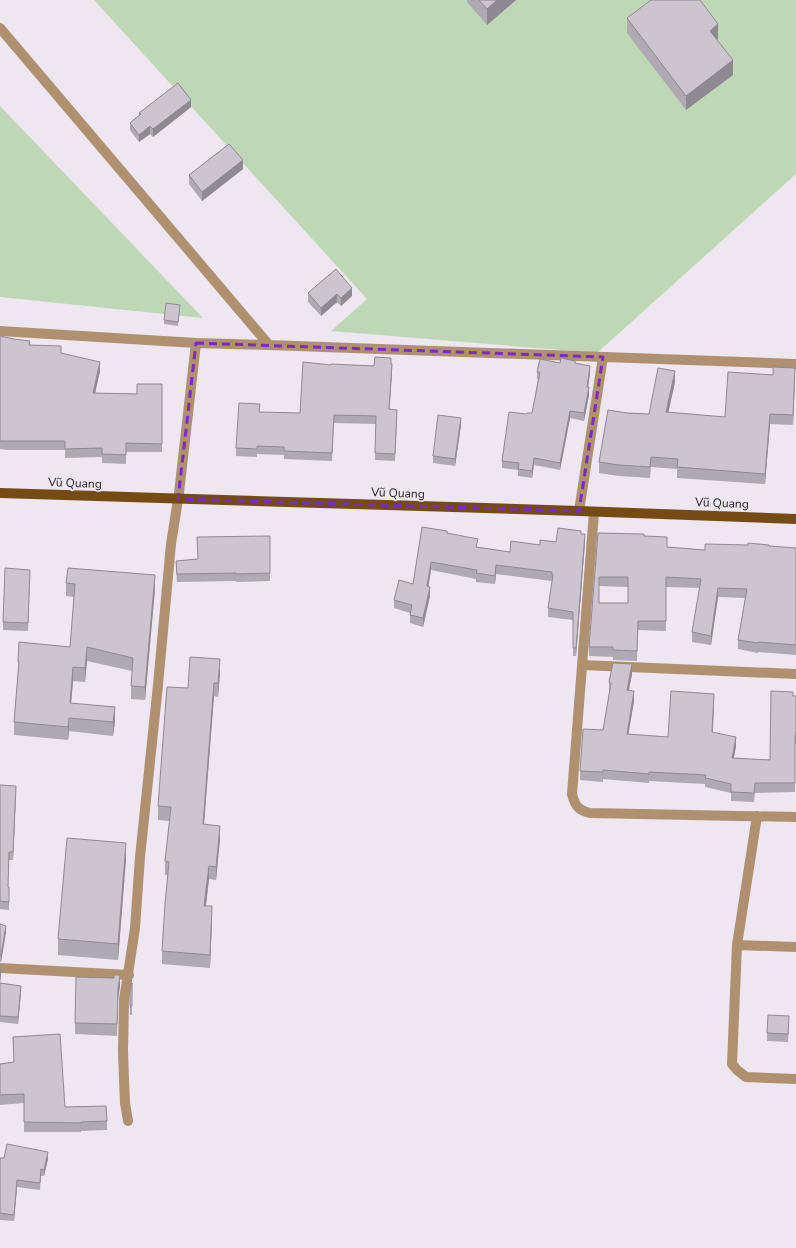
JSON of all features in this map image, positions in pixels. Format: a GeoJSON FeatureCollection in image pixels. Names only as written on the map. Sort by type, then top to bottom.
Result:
{"type":"FeatureCollection","features":[{"type":"Feature","properties":{"kind":"main road","name":"Vũ Quang"},"geometry":{"type":"LineString","coordinates":[[0,494],[796,519]]}},
{"type":"Feature","properties":{"kind":"street"},"geometry":{"type":"LineString","coordinates":[[0,28],[269,345]]}},
{"type":"Feature","properties":{"kind":"street"},"geometry":{"type":"LineString","coordinates":[[0,331],[196,343],[796,364]]}},
{"type":"Feature","properties":{"kind":"street"},"geometry":{"type":"LineString","coordinates":[[128,1121],[125,1103],[123,1051],[124,1000],[135,928],[140,857],[171,544],[178,499],[196,343]]}},
{"type":"Feature","properties":{"kind":"street"},"geometry":{"type":"LineString","coordinates":[[579,511],[603,357]]}},
{"type":"Feature","properties":{"kind":"street"},"geometry":{"type":"LineString","coordinates":[[594,512],[572,794],[578,808],[590,813],[796,817]]}},
{"type":"Feature","properties":{"kind":"street"},"geometry":{"type":"LineString","coordinates":[[582,665],[796,674]]}},
{"type":"Feature","properties":{"kind":"street"},"geometry":{"type":"LineString","coordinates":[[757,816],[737,945],[732,1064],[746,1077],[796,1079]]}},
{"type":"Feature","properties":{"kind":"street"},"geometry":{"type":"LineString","coordinates":[[737,945],[796,947]]}},
{"type":"Feature","properties":{"kind":"street"},"geometry":{"type":"LineString","coordinates":[[0,968],[129,975]]}},
{"type":"Feature","properties":{"kind":"highlighted area"},"geometry":{"type":"Polygon","coordinates":[[[196,343],[603,357],[579,511],[178,499],[196,343]]]}},
{"type":"Feature","properties":{"kind":"green space"},"geometry":{"type":"Polygon","coordinates":[[[94,0],[796,0],[796,174],[597,353],[331,331],[367,299],[94,0]]]}},
{"type":"Feature","properties":{"kind":"green space"},"geometry":{"type":"Polygon","coordinates":[[[0,106],[203,318],[0,297],[0,106]]]}},
{"type":"Feature","properties":{"kind":"building"},"geometry":{"type":"Polygon","coordinates":[[[479,0],[497,0],[487,9],[479,0]]]}},
{"type":"Feature","properties":{"kind":"building"},"geometry":{"type":"Polygon","coordinates":[[[651,0],[700,0],[718,24],[710,31],[733,60],[686,96],[627,18],[651,0]]]}},
{"type":"Feature","properties":{"kind":"building"},"geometry":{"type":"Polygon","coordinates":[[[178,83],[191,100],[153,129],[150,126],[139,135],[130,123],[141,114],[139,113],[178,83]]]}},
{"type":"Feature","properties":{"kind":"building"},"geometry":{"type":"Polygon","coordinates":[[[229,144],[243,160],[202,192],[189,175],[229,144]]]}},
{"type":"Feature","properties":{"kind":"building"},"geometry":{"type":"Polygon","coordinates":[[[336,269],[352,288],[341,298],[337,294],[321,308],[308,293],[336,269]]]}},
{"type":"Feature","properties":{"kind":"building"},"geometry":{"type":"Polygon","coordinates":[[[166,303],[180,305],[178,322],[164,320],[166,303]]]}},
{"type":"Feature","properties":{"kind":"building"},"geometry":{"type":"Polygon","coordinates":[[[0,336],[30,341],[29,345],[61,346],[61,353],[100,362],[93,393],[137,394],[137,384],[162,384],[162,444],[126,443],[126,455],[102,454],[102,448],[65,449],[65,441],[0,441],[0,336]]]}},
{"type":"Feature","properties":{"kind":"building"},"geometry":{"type":"Polygon","coordinates":[[[375,357],[391,358],[392,364],[389,409],[397,410],[395,454],[375,453],[376,416],[334,415],[332,453],[284,451],[284,447],[257,446],[257,449],[236,448],[239,403],[260,404],[259,412],[300,413],[303,362],[331,365],[374,366],[375,357]]]}},
{"type":"Feature","properties":{"kind":"building"},"geometry":{"type":"Polygon","coordinates":[[[561,358],[590,366],[587,387],[589,387],[584,413],[570,411],[560,463],[534,458],[532,471],[518,469],[519,463],[502,461],[509,412],[526,414],[532,413],[540,372],[537,372],[540,359],[560,363],[561,358]]]}},
{"type":"Feature","properties":{"kind":"building"},"geometry":{"type":"Polygon","coordinates":[[[773,367],[795,368],[793,415],[770,414],[765,474],[677,467],[678,459],[651,457],[650,467],[599,462],[608,410],[649,414],[658,368],[675,371],[666,412],[725,417],[728,372],[773,375],[773,367]]]}},
{"type":"Feature","properties":{"kind":"building"},"geometry":{"type":"Polygon","coordinates":[[[438,415],[461,418],[455,459],[433,456],[438,415]]]}},
{"type":"Feature","properties":{"kind":"building"},"geometry":{"type":"Polygon","coordinates":[[[422,527],[447,531],[447,533],[478,539],[476,547],[510,552],[511,541],[540,545],[540,540],[556,542],[558,528],[581,531],[581,534],[585,534],[576,648],[573,648],[573,612],[548,608],[553,575],[552,572],[496,565],[495,576],[476,573],[477,570],[431,562],[427,586],[430,587],[423,618],[410,615],[412,605],[394,600],[399,580],[413,584],[422,527]]]}},
{"type":"Feature","properties":{"kind":"building"},"geometry":{"type":"Polygon","coordinates":[[[598,533],[644,534],[644,536],[667,537],[667,547],[705,550],[705,544],[748,545],[748,543],[796,548],[796,645],[758,643],[738,640],[747,589],[718,588],[711,636],[692,632],[701,579],[666,577],[666,621],[638,621],[637,651],[613,650],[613,647],[589,647],[598,533]],[[599,577],[599,603],[628,603],[628,577],[599,577]]]}},
{"type":"Feature","properties":{"kind":"building"},"geometry":{"type":"Polygon","coordinates":[[[270,536],[270,573],[177,574],[176,561],[198,559],[197,537],[270,536]]]}},
{"type":"Feature","properties":{"kind":"building"},"geometry":{"type":"Polygon","coordinates":[[[5,568],[30,570],[28,623],[3,622],[5,568]]]}},
{"type":"Feature","properties":{"kind":"building"},"geometry":{"type":"Polygon","coordinates":[[[68,568],[155,575],[145,687],[131,686],[133,658],[87,647],[85,668],[73,667],[70,703],[115,707],[113,722],[69,718],[68,727],[14,722],[19,662],[19,642],[70,647],[75,584],[66,583],[68,568]]]}},
{"type":"Feature","properties":{"kind":"building"},"geometry":{"type":"Polygon","coordinates":[[[190,657],[220,659],[218,683],[214,683],[203,824],[220,826],[216,867],[209,866],[204,906],[212,906],[210,955],[162,951],[169,862],[165,861],[171,807],[158,806],[167,687],[188,688],[190,657]]]}},
{"type":"Feature","properties":{"kind":"building"},"geometry":{"type":"Polygon","coordinates":[[[613,663],[632,664],[627,690],[634,691],[627,734],[668,737],[671,691],[714,694],[712,732],[736,737],[732,758],[770,760],[771,691],[793,692],[793,696],[796,696],[795,783],[755,783],[754,793],[731,792],[731,784],[705,778],[706,775],[649,772],[649,774],[603,770],[603,772],[580,771],[583,729],[603,730],[613,663]]]}},
{"type":"Feature","properties":{"kind":"building"},"geometry":{"type":"Polygon","coordinates":[[[0,785],[16,786],[13,852],[9,852],[9,902],[0,901],[0,785]]]}},
{"type":"Feature","properties":{"kind":"building"},"geometry":{"type":"Polygon","coordinates":[[[67,838],[126,843],[118,944],[58,939],[67,838]]]}},
{"type":"Feature","properties":{"kind":"building"},"geometry":{"type":"Polygon","coordinates":[[[0,924],[6,926],[1,955],[0,955],[0,924]]]}},
{"type":"Feature","properties":{"kind":"building"},"geometry":{"type":"Polygon","coordinates":[[[114,975],[120,975],[117,1024],[75,1023],[76,977],[114,978],[114,975]]]}},
{"type":"Feature","properties":{"kind":"building"},"geometry":{"type":"Polygon","coordinates":[[[0,983],[21,986],[18,1017],[0,1016],[0,983]]]}},
{"type":"Feature","properties":{"kind":"building"},"geometry":{"type":"Polygon","coordinates":[[[132,983],[132,1006],[130,1006],[130,992],[132,983]]]}},
{"type":"Feature","properties":{"kind":"building"},"geometry":{"type":"Polygon","coordinates":[[[768,1015],[789,1016],[788,1034],[767,1033],[768,1015]]]}},
{"type":"Feature","properties":{"kind":"building"},"geometry":{"type":"Polygon","coordinates":[[[60,1034],[65,1107],[106,1106],[107,1121],[81,1123],[24,1122],[24,1094],[0,1095],[0,1064],[14,1062],[13,1037],[60,1034]]]}},
{"type":"Feature","properties":{"kind":"building"},"geometry":{"type":"Polygon","coordinates":[[[7,1144],[48,1152],[44,1170],[41,1169],[40,1183],[17,1180],[14,1215],[0,1213],[0,1158],[4,1158],[7,1144]]]}}]}
